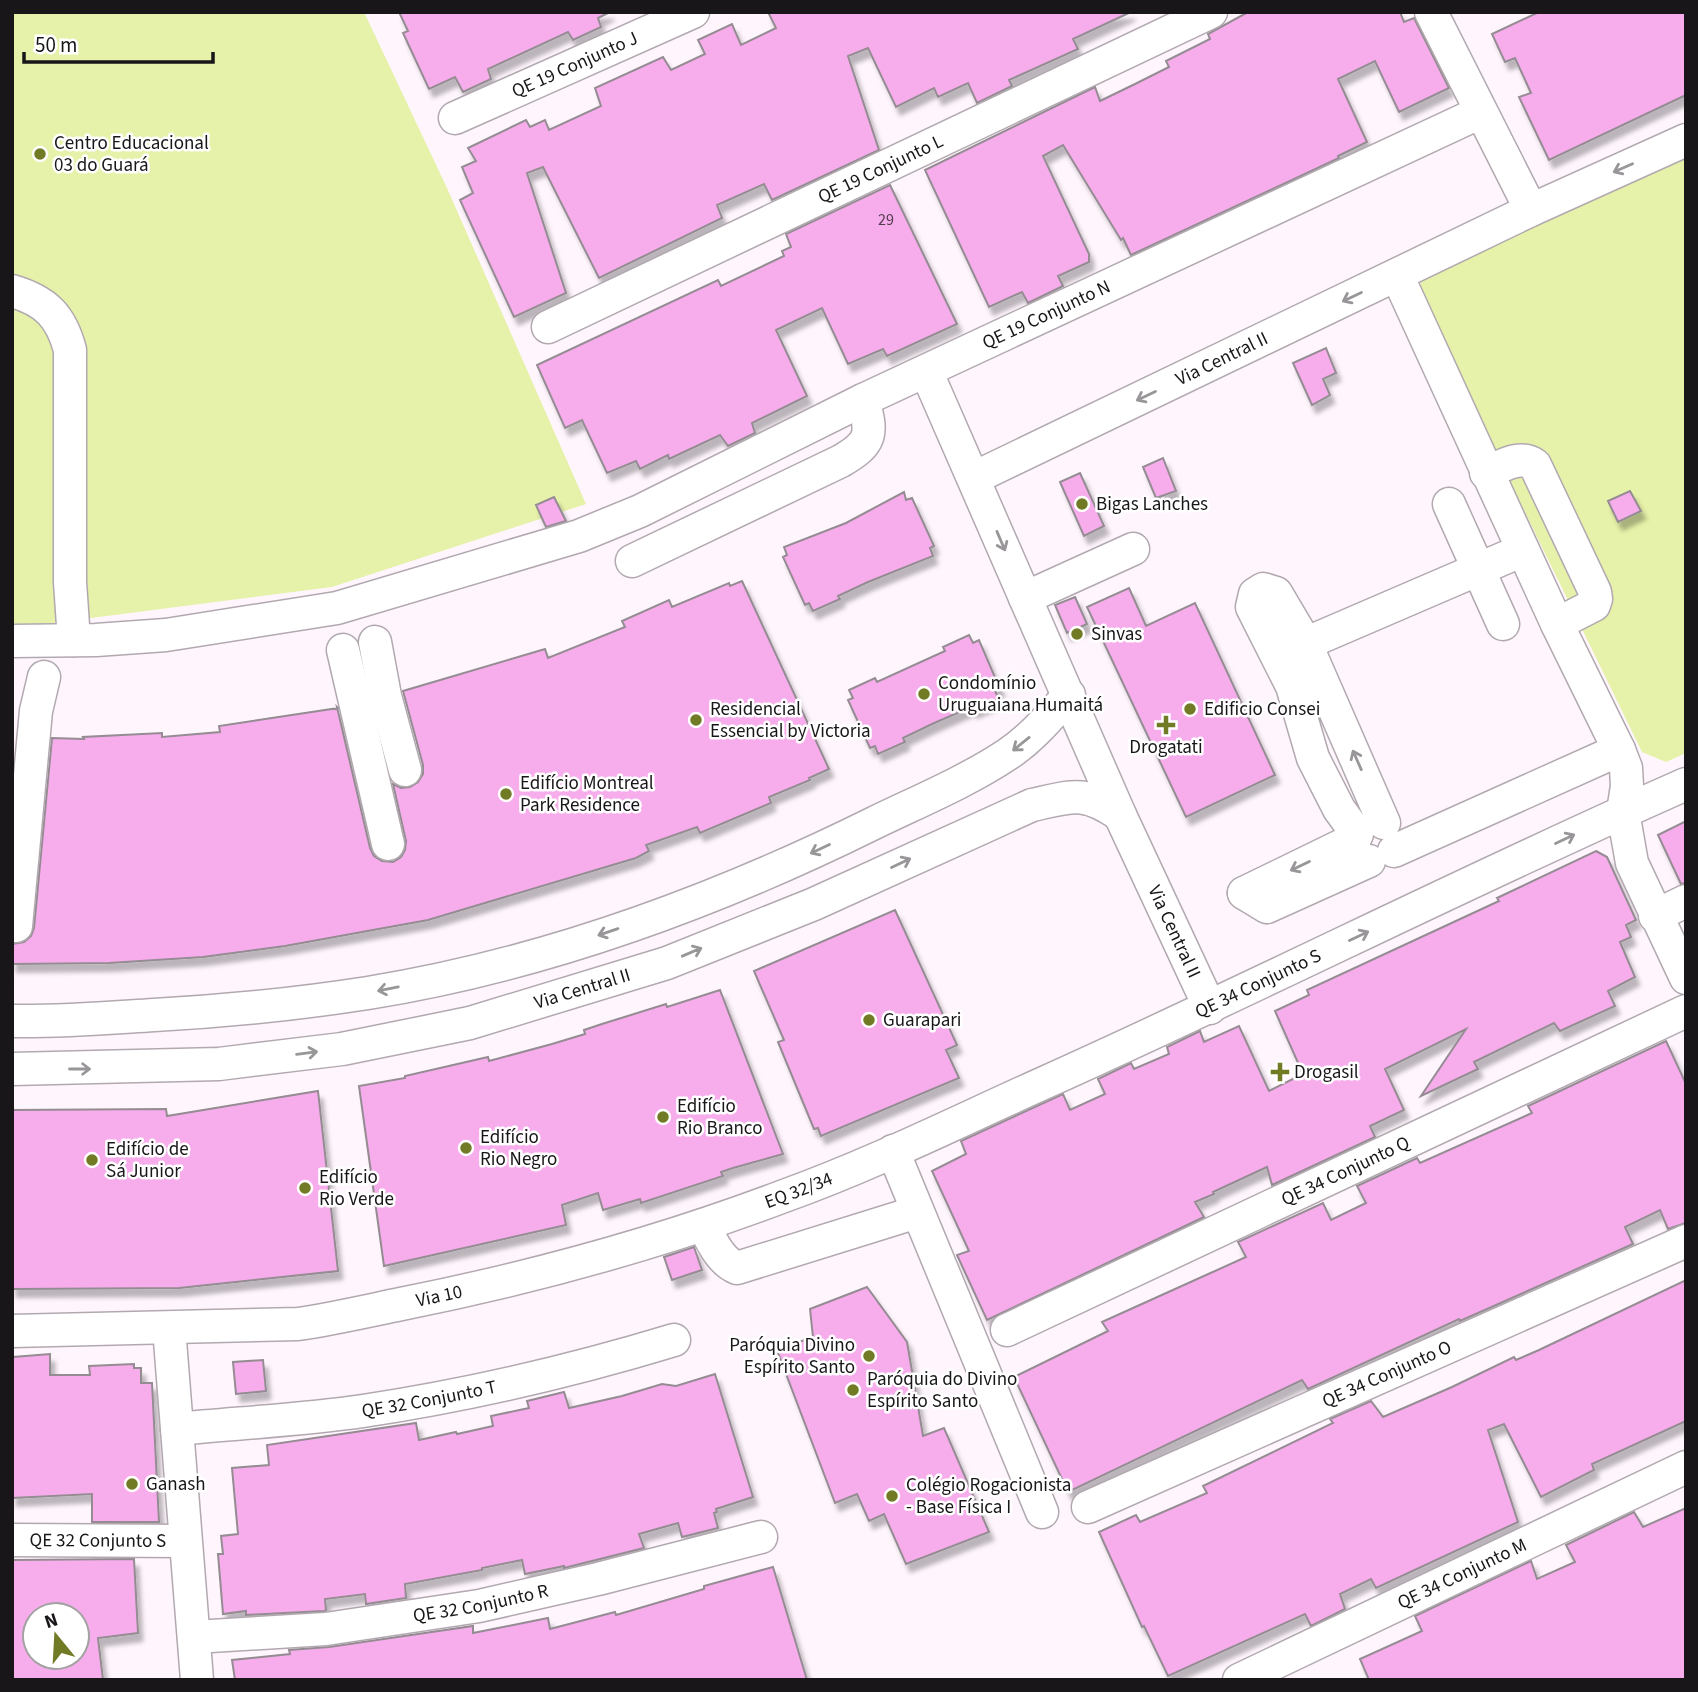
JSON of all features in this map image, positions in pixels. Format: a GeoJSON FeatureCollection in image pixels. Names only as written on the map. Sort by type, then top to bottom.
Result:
{"type":"FeatureCollection","features":[{"type":"Feature","properties":{"kind":"street","name":"QE 19 Conjunto J"},"geometry":{"type":"LineString","coordinates":[[455,118],[693,12]]}},
{"type":"Feature","properties":{"kind":"street","name":"QE 19 Conjunto L"},"geometry":{"type":"LineString","coordinates":[[548,327],[1211,12]]}},
{"type":"Feature","properties":{"kind":"street"},"geometry":{"type":"LineString","coordinates":[[1438,15],[1481,113],[1531,210]]}},
{"type":"Feature","properties":{"kind":"street","name":"QE 19 Conjunto N"},"geometry":{"type":"LineString","coordinates":[[12,641],[166,635],[337,608],[579,536],[614,522],[863,400],[927,373],[1481,113]]}},
{"type":"Feature","properties":{"kind":"street","name":"Via Central II"},"geometry":{"type":"LineString","coordinates":[[1210,1008],[1120,815],[974,478],[1531,210],[1686,140]]}},
{"type":"Feature","properties":{"kind":"street"},"geometry":{"type":"LineString","coordinates":[[1397,275],[1486,473],[1616,742],[1626,768],[1628,786],[1623,812],[1632,863],[1686,978]]}},
{"type":"Feature","properties":{"kind":"street"},"geometry":{"type":"LineString","coordinates":[[12,291],[31,297],[57,318],[70,350],[69,570],[74,640]]}},
{"type":"Feature","properties":{"kind":"street"},"geometry":{"type":"LineString","coordinates":[[927,373],[974,478]]}},
{"type":"Feature","properties":{"kind":"street"},"geometry":{"type":"LineString","coordinates":[[632,561],[859,451],[867,442],[870,432],[863,400]]}},
{"type":"Feature","properties":{"kind":"street"},"geometry":{"type":"LineString","coordinates":[[1486,473],[1517,460],[1528,460],[1535,465],[1595,592],[1594,605],[1557,624]]}},
{"type":"Feature","properties":{"kind":"street"},"geometry":{"type":"LineString","coordinates":[[1450,503],[1503,624]]}},
{"type":"Feature","properties":{"kind":"street"},"geometry":{"type":"LineString","coordinates":[[1025,598],[1133,550]]}},
{"type":"Feature","properties":{"kind":"street"},"geometry":{"type":"LineString","coordinates":[[1277,657],[1305,642],[1523,551]]}},
{"type":"Feature","properties":{"kind":"street"},"geometry":{"type":"LineString","coordinates":[[1263,589],[1276,593],[1305,642],[1376,840],[1339,809],[1313,758],[1292,686],[1252,607],[1255,594],[1263,589]]}},
{"type":"Feature","properties":{"kind":"street"},"geometry":{"type":"LineString","coordinates":[[375,642],[385,696],[405,771]]}},
{"type":"Feature","properties":{"kind":"street"},"geometry":{"type":"LineString","coordinates":[[343,650],[388,844]]}},
{"type":"Feature","properties":{"kind":"street"},"geometry":{"type":"LineString","coordinates":[[16,926],[36,711],[44,677]]}},
{"type":"Feature","properties":{"kind":"street"},"geometry":{"type":"LineString","coordinates":[[12,1021],[53,1022],[237,1010],[369,993],[457,975],[576,943],[710,896],[818,850],[1008,754],[1041,727],[1069,695]]}},
{"type":"Feature","properties":{"kind":"street"},"geometry":{"type":"LineString","coordinates":[[1376,840],[1616,742]]}},
{"type":"Feature","properties":{"kind":"street"},"geometry":{"type":"LineString","coordinates":[[1623,812],[1686,784]]}},
{"type":"Feature","properties":{"kind":"street","name":"Via Central II"},"geometry":{"type":"LineString","coordinates":[[12,1069],[219,1064],[342,1049],[470,1023],[667,963],[814,904],[1032,805],[1069,797],[1097,800],[1120,815]]}},
{"type":"Feature","properties":{"kind":"street","name":"QE 34 Conjunto S"},"geometry":{"type":"LineString","coordinates":[[893,1151],[1210,1008],[1623,812]]}},
{"type":"Feature","properties":{"kind":"street"},"geometry":{"type":"LineString","coordinates":[[1655,916],[1686,901]]}},
{"type":"Feature","properties":{"kind":"street"},"geometry":{"type":"LineString","coordinates":[[457,975],[470,1023]]}},
{"type":"Feature","properties":{"kind":"street","name":"QE 34 Conjunto Q"},"geometry":{"type":"LineString","coordinates":[[1007,1330],[1686,1011]]}},
{"type":"Feature","properties":{"kind":"street"},"geometry":{"type":"LineString","coordinates":[[893,1151],[1042,1511]]}},
{"type":"Feature","properties":{"kind":"street","name":"EQ 32/34"},"geometry":{"type":"LineString","coordinates":[[703,1226],[893,1151]]}},
{"type":"Feature","properties":{"kind":"street"},"geometry":{"type":"LineString","coordinates":[[703,1226],[723,1258],[737,1268],[917,1212]]}},
{"type":"Feature","properties":{"kind":"street","name":"Via 10"},"geometry":{"type":"LineString","coordinates":[[12,1331],[298,1324],[474,1288],[615,1253],[703,1226]]}},
{"type":"Feature","properties":{"kind":"street","name":"QE 34 Conjunto O"},"geometry":{"type":"LineString","coordinates":[[1088,1507],[1686,1241]]}},
{"type":"Feature","properties":{"kind":"street"},"geometry":{"type":"LineString","coordinates":[[169,1328],[197,1680]]}},
{"type":"Feature","properties":{"kind":"street","name":"QE 32 Conjunto T"},"geometry":{"type":"LineString","coordinates":[[177,1429],[360,1411],[473,1392],[592,1365],[674,1340]]}},
{"type":"Feature","properties":{"kind":"street","name":"QE 34 Conjunto M"},"geometry":{"type":"LineString","coordinates":[[1239,1680],[1686,1467]]}},
{"type":"Feature","properties":{"kind":"street","name":"QE 32 Conjunto R"},"geometry":{"type":"LineString","coordinates":[[194,1637],[326,1629],[479,1605],[598,1579],[761,1537]]}},
{"type":"Feature","properties":{"kind":"street","name":"QE 32 Conjunto S"},"geometry":{"type":"LineString","coordinates":[[12,1540],[184,1541]]}},
{"type":"Feature","properties":{"kind":"green space"},"geometry":{"type":"Polygon","coordinates":[[[12,12],[364,12],[447,188],[586,504],[332,587],[29,626],[12,623],[12,12]]]}},
{"type":"Feature","properties":{"kind":"green space"},"geometry":{"type":"Polygon","coordinates":[[[1686,146],[1686,753],[1666,762],[1642,752],[1418,293],[1424,271],[1686,146]]]}},
{"type":"Feature","properties":{"kind":"building"},"geometry":{"type":"Polygon","coordinates":[[[399,12],[610,12],[598,18],[601,27],[573,40],[568,32],[488,69],[491,79],[463,92],[455,77],[429,89],[403,33],[408,31],[399,12]]]}},
{"type":"Feature","properties":{"kind":"building"},"geometry":{"type":"Polygon","coordinates":[[[768,12],[1131,12],[1073,39],[1078,49],[1009,80],[1012,86],[977,103],[968,83],[938,97],[934,88],[896,107],[868,48],[848,56],[879,150],[772,200],[764,184],[717,205],[722,218],[599,278],[543,167],[527,173],[566,293],[514,317],[460,200],[473,193],[462,167],[476,161],[468,148],[526,120],[530,127],[545,120],[549,130],[601,106],[595,88],[663,57],[671,70],[705,54],[698,40],[732,24],[741,45],[776,28],[768,12]]]}},
{"type":"Feature","properties":{"kind":"building"},"geometry":{"type":"Polygon","coordinates":[[[1248,12],[1400,12],[1404,22],[1414,18],[1449,88],[1399,112],[1375,61],[1338,79],[1367,142],[1338,156],[1339,158],[1131,255],[1123,238],[1121,240],[1063,145],[1043,156],[1089,254],[1089,262],[1058,276],[1063,286],[1028,303],[1022,292],[989,307],[925,170],[1095,87],[1100,101],[1135,84],[1169,67],[1166,61],[1210,39],[1208,34],[1248,12]]]}},
{"type":"Feature","properties":{"kind":"building"},"geometry":{"type":"Polygon","coordinates":[[[1539,12],[1686,12],[1686,95],[1549,160],[1519,97],[1531,93],[1515,58],[1505,62],[1492,34],[1539,12]]]}},
{"type":"Feature","properties":{"kind":"building"},"geometry":{"type":"Polygon","coordinates":[[[890,185],[957,324],[887,356],[883,349],[848,364],[822,308],[776,330],[807,396],[752,423],[755,433],[728,446],[720,435],[669,459],[668,455],[640,469],[636,461],[607,473],[582,420],[565,428],[537,365],[718,280],[721,286],[784,256],[782,251],[791,247],[786,234],[890,185]]]}},
{"type":"Feature","properties":{"kind":"building"},"geometry":{"type":"Polygon","coordinates":[[[1326,348],[1336,373],[1323,379],[1330,395],[1312,405],[1293,363],[1326,348]]]}},
{"type":"Feature","properties":{"kind":"building"},"geometry":{"type":"Polygon","coordinates":[[[1163,458],[1176,491],[1156,498],[1143,467],[1163,458]]]}},
{"type":"Feature","properties":{"kind":"building","name":"Bigas Lanches"},"geometry":{"type":"Polygon","coordinates":[[[1080,473],[1104,526],[1084,536],[1060,482],[1080,473]]]}},
{"type":"Feature","properties":{"kind":"building"},"geometry":{"type":"Polygon","coordinates":[[[1630,491],[1641,511],[1618,522],[1608,501],[1630,491]]]}},
{"type":"Feature","properties":{"kind":"building"},"geometry":{"type":"Polygon","coordinates":[[[904,492],[906,500],[912,498],[934,546],[930,548],[933,556],[868,582],[813,611],[809,603],[805,605],[783,557],[787,555],[784,547],[846,523],[904,492]]]}},
{"type":"Feature","properties":{"kind":"building"},"geometry":{"type":"Polygon","coordinates":[[[554,497],[566,521],[546,527],[536,505],[554,497]]]}},
{"type":"Feature","properties":{"kind":"building"},"geometry":{"type":"Polygon","coordinates":[[[742,581],[829,769],[769,797],[771,803],[700,833],[697,827],[646,845],[649,851],[636,858],[428,920],[285,946],[203,957],[109,963],[12,964],[12,944],[24,942],[31,936],[34,928],[52,738],[84,739],[83,737],[162,733],[162,737],[220,732],[219,726],[337,708],[370,848],[374,856],[382,861],[393,862],[401,857],[406,841],[393,784],[401,788],[410,787],[418,782],[423,774],[423,765],[403,691],[545,649],[548,658],[625,627],[622,621],[669,600],[672,607],[729,583],[730,586],[742,581]]]}},
{"type":"Feature","properties":{"kind":"building","name":"Edificio Consei"},"geometry":{"type":"Polygon","coordinates":[[[1129,588],[1146,626],[1195,603],[1275,775],[1186,817],[1087,607],[1129,588]]]}},
{"type":"Feature","properties":{"kind":"building"},"geometry":{"type":"Polygon","coordinates":[[[1075,597],[1087,624],[1067,633],[1055,605],[1075,597]]]}},
{"type":"Feature","properties":{"kind":"building","name":"Condomínio Uruguaiana Humaitá"},"geometry":{"type":"Polygon","coordinates":[[[969,635],[973,643],[979,640],[1000,689],[995,691],[999,699],[973,710],[971,707],[932,724],[903,738],[905,742],[878,754],[875,746],[870,748],[848,700],[853,698],[849,690],[875,678],[877,682],[945,651],[943,647],[969,635]]]}},
{"type":"Feature","properties":{"kind":"building"},"geometry":{"type":"Polygon","coordinates":[[[1686,821],[1686,883],[1681,884],[1658,835],[1686,821]]]}},
{"type":"Feature","properties":{"kind":"building"},"geometry":{"type":"Polygon","coordinates":[[[1596,851],[1607,857],[1636,920],[1626,925],[1631,937],[1620,942],[1635,977],[1608,991],[1615,1006],[1560,1031],[1554,1023],[1474,1062],[1478,1069],[1421,1096],[1466,1029],[1385,1069],[1404,1110],[1370,1126],[1375,1137],[1272,1185],[1267,1167],[1213,1192],[1214,1194],[1195,1202],[1204,1217],[987,1320],[957,1255],[969,1251],[932,1171],[966,1154],[961,1141],[1063,1094],[1070,1110],[1105,1094],[1098,1079],[1131,1063],[1134,1069],[1169,1054],[1167,1047],[1200,1031],[1204,1042],[1239,1026],[1269,1091],[1303,1074],[1275,1011],[1309,995],[1307,990],[1499,901],[1497,898],[1596,851]]]}},
{"type":"Feature","properties":{"kind":"building","name":"Guarapari"},"geometry":{"type":"Polygon","coordinates":[[[895,910],[957,1045],[946,1050],[959,1078],[821,1136],[818,1128],[814,1129],[778,1042],[784,1040],[754,971],[895,910]]]}},
{"type":"Feature","properties":{"kind":"building"},"geometry":{"type":"Polygon","coordinates":[[[720,990],[783,1154],[721,1172],[723,1176],[641,1203],[640,1199],[603,1210],[598,1193],[562,1205],[566,1225],[384,1266],[359,1086],[405,1078],[488,1057],[489,1061],[585,1034],[584,1030],[666,1004],[667,1007],[720,990]]]}},
{"type":"Feature","properties":{"kind":"building"},"geometry":{"type":"Polygon","coordinates":[[[1666,1041],[1686,1084],[1686,1223],[1668,1229],[1660,1210],[1625,1227],[1633,1244],[1460,1321],[1459,1319],[1308,1389],[1302,1380],[1068,1492],[1014,1377],[1108,1331],[1102,1322],[1246,1257],[1238,1242],[1323,1203],[1331,1220],[1366,1203],[1357,1186],[1417,1158],[1420,1163],[1532,1113],[1528,1106],[1666,1041]]]}},
{"type":"Feature","properties":{"kind":"building"},"geometry":{"type":"Polygon","coordinates":[[[318,1091],[338,1271],[179,1288],[12,1289],[12,1110],[166,1109],[167,1116],[318,1091]]]}},
{"type":"Feature","properties":{"kind":"building"},"geometry":{"type":"Polygon","coordinates":[[[694,1247],[702,1270],[672,1280],[664,1257],[694,1247]]]}},
{"type":"Feature","properties":{"kind":"building"},"geometry":{"type":"Polygon","coordinates":[[[1686,1280],[1686,1421],[1592,1464],[1594,1470],[1541,1497],[1504,1424],[1488,1430],[1518,1522],[1376,1588],[1371,1579],[1340,1594],[1345,1609],[1311,1626],[1305,1614],[1168,1676],[1144,1626],[1142,1627],[1099,1532],[1136,1515],[1140,1522],[1207,1493],[1203,1486],[1333,1423],[1330,1419],[1371,1401],[1383,1417],[1514,1357],[1516,1360],[1539,1350],[1686,1280]]]}},
{"type":"Feature","properties":{"kind":"building"},"geometry":{"type":"Polygon","coordinates":[[[867,1287],[907,1342],[923,1436],[944,1428],[989,1532],[906,1564],[884,1514],[869,1521],[857,1494],[835,1503],[777,1350],[813,1337],[810,1309],[867,1287]]]}},
{"type":"Feature","properties":{"kind":"building"},"geometry":{"type":"Polygon","coordinates":[[[50,1354],[50,1375],[90,1375],[89,1366],[134,1364],[134,1368],[141,1368],[141,1383],[152,1383],[159,1522],[92,1522],[92,1494],[12,1498],[13,1357],[50,1354]]]}},
{"type":"Feature","properties":{"kind":"building"},"geometry":{"type":"Polygon","coordinates":[[[263,1360],[266,1391],[236,1394],[233,1362],[263,1360]]]}},
{"type":"Feature","properties":{"kind":"building"},"geometry":{"type":"Polygon","coordinates":[[[715,1374],[753,1497],[716,1509],[717,1512],[714,1513],[718,1528],[682,1537],[678,1523],[639,1534],[644,1548],[564,1568],[525,1574],[522,1560],[405,1584],[406,1598],[366,1604],[365,1594],[325,1599],[324,1611],[246,1615],[246,1611],[223,1614],[218,1554],[223,1554],[221,1536],[238,1534],[232,1468],[269,1465],[267,1445],[416,1423],[419,1440],[456,1432],[457,1434],[493,1426],[491,1416],[529,1408],[527,1401],[564,1392],[569,1408],[662,1384],[676,1386],[715,1374]]]}},
{"type":"Feature","properties":{"kind":"building"},"geometry":{"type":"Polygon","coordinates":[[[1686,1508],[1686,1680],[1369,1680],[1360,1659],[1422,1631],[1415,1616],[1531,1561],[1537,1579],[1575,1562],[1566,1545],[1634,1512],[1643,1527],[1686,1508]]]}},
{"type":"Feature","properties":{"kind":"building"},"geometry":{"type":"Polygon","coordinates":[[[134,1559],[138,1633],[98,1638],[103,1680],[12,1680],[12,1560],[134,1559]]]}},
{"type":"Feature","properties":{"kind":"building"},"geometry":{"type":"Polygon","coordinates":[[[773,1567],[807,1680],[235,1680],[232,1660],[290,1654],[289,1650],[329,1647],[473,1626],[473,1633],[548,1618],[550,1629],[615,1612],[616,1615],[773,1567]]]}},
{"type":"Feature","properties":{"kind":"place","name":"Centro Educacional 03 do Guará"},"geometry":{"type":"Point","coordinates":[40,154]}},
{"type":"Feature","properties":{"kind":"place","name":"Bigas Lanches"},"geometry":{"type":"Point","coordinates":[1082,504]}},
{"type":"Feature","properties":{"kind":"place","name":"Sinvas"},"geometry":{"type":"Point","coordinates":[1077,634]}},
{"type":"Feature","properties":{"kind":"place","name":"Condomínio Uruguaiana Humaitá"},"geometry":{"type":"Point","coordinates":[924,694]}},
{"type":"Feature","properties":{"kind":"place","name":"Edificio Consei"},"geometry":{"type":"Point","coordinates":[1190,709]}},
{"type":"Feature","properties":{"kind":"place","name":"Residencial Essencial by Victoria"},"geometry":{"type":"Point","coordinates":[696,720]}},
{"type":"Feature","properties":{"kind":"place","name":"Drogatati"},"geometry":{"type":"Point","coordinates":[1166,725]}},
{"type":"Feature","properties":{"kind":"place","name":"Edifício Montreal Park Residence"},"geometry":{"type":"Point","coordinates":[506,794]}},
{"type":"Feature","properties":{"kind":"place","name":"Guarapari"},"geometry":{"type":"Point","coordinates":[869,1020]}},
{"type":"Feature","properties":{"kind":"place","name":"Drogasil"},"geometry":{"type":"Point","coordinates":[1280,1072]}},
{"type":"Feature","properties":{"kind":"place","name":"Edifício Rio Branco"},"geometry":{"type":"Point","coordinates":[663,1117]}},
{"type":"Feature","properties":{"kind":"place","name":"Edifício Rio Negro"},"geometry":{"type":"Point","coordinates":[466,1148]}},
{"type":"Feature","properties":{"kind":"place","name":"Edifício de Sá Junior"},"geometry":{"type":"Point","coordinates":[92,1160]}},
{"type":"Feature","properties":{"kind":"place","name":"Edifício Rio Verde"},"geometry":{"type":"Point","coordinates":[305,1188]}},
{"type":"Feature","properties":{"kind":"place","name":"Paróquia Divino Espírito Santo"},"geometry":{"type":"Point","coordinates":[869,1356]}},
{"type":"Feature","properties":{"kind":"place","name":"Paróquia do Divino Espírito Santo"},"geometry":{"type":"Point","coordinates":[853,1390]}},
{"type":"Feature","properties":{"kind":"place","name":"Ganash"},"geometry":{"type":"Point","coordinates":[132,1484]}},
{"type":"Feature","properties":{"kind":"place","name":"Colégio Rogacionista - Base Física I"},"geometry":{"type":"Point","coordinates":[892,1496]}}]}
